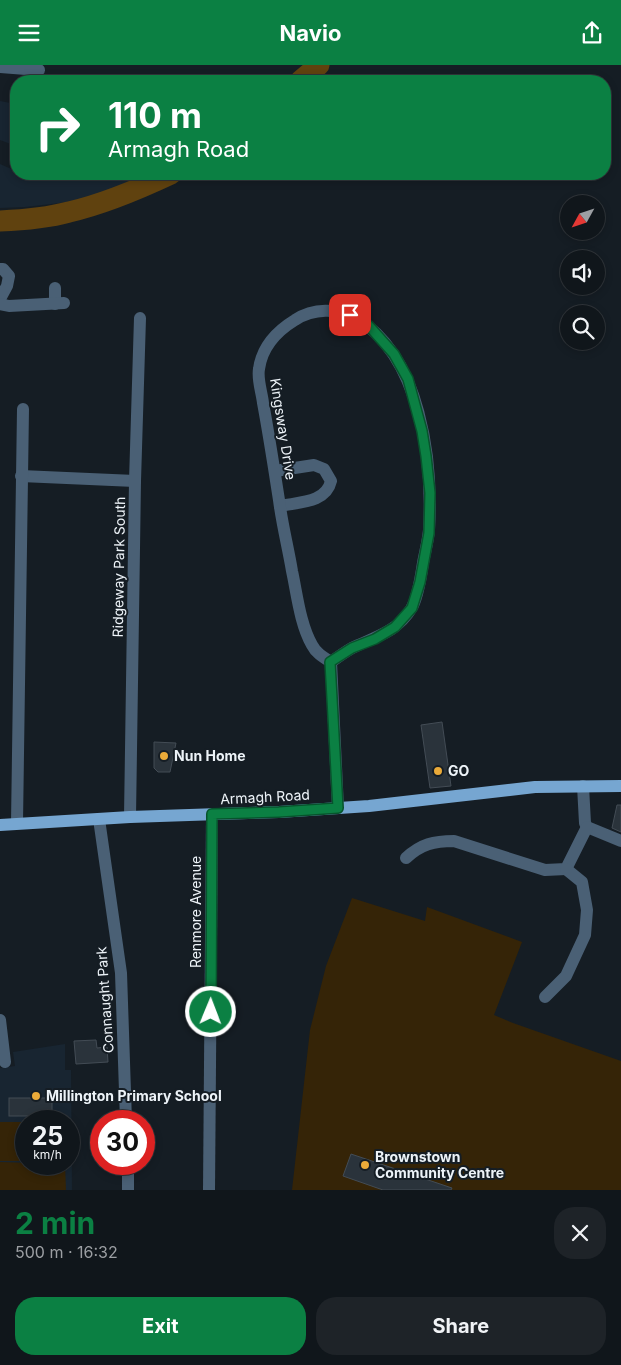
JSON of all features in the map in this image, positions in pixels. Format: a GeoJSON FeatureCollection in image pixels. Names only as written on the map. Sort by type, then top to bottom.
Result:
{"type":"FeatureCollection","features":[{"type":"Feature","properties":{"kind":"main road","name":"Armagh Road"},"geometry":{"type":"LineString","coordinates":[[0,825],[130,817],[279,812],[404,803],[535,787],[621,786]]}},
{"type":"Feature","properties":{"kind":"street"},"geometry":{"type":"LineString","coordinates":[[0,67],[38,72]]}},
{"type":"Feature","properties":{"kind":"street"},"geometry":{"type":"LineString","coordinates":[[0,269],[3,269],[9,276],[0,299]]}},
{"type":"Feature","properties":{"kind":"street"},"geometry":{"type":"LineString","coordinates":[[0,304],[9,306],[59,304],[55,288]]}},
{"type":"Feature","properties":{"kind":"street","name":"Kingsway Drive"},"geometry":{"type":"LineString","coordinates":[[331,310],[350,315],[369,326],[394,354],[408,379],[422,431],[426,456],[430,493],[429,533],[420,582],[412,608],[395,627],[375,639],[352,648],[330,662],[320,656],[311,645],[300,612],[275,471],[258,371],[266,347],[280,329],[298,318],[331,310]]}},
{"type":"Feature","properties":{"kind":"street","name":"Ridgeway Park South"},"geometry":{"type":"LineString","coordinates":[[130,817],[135,481],[140,318]]}},
{"type":"Feature","properties":{"kind":"street"},"geometry":{"type":"LineString","coordinates":[[17,823],[22,409]]}},
{"type":"Feature","properties":{"kind":"street"},"geometry":{"type":"LineString","coordinates":[[275,471],[314,465],[324,469],[331,481],[325,495],[317,499],[280,506]]}},
{"type":"Feature","properties":{"kind":"street"},"geometry":{"type":"LineString","coordinates":[[21,476],[135,481]]}},
{"type":"Feature","properties":{"kind":"street"},"geometry":{"type":"LineString","coordinates":[[330,662],[338,808]]}},
{"type":"Feature","properties":{"kind":"street"},"geometry":{"type":"LineString","coordinates":[[583,786],[585,823],[587,827],[621,841]]}},
{"type":"Feature","properties":{"kind":"street","name":"Renmore Avenue"},"geometry":{"type":"LineString","coordinates":[[209,1190],[212,814]]}},
{"type":"Feature","properties":{"kind":"street","name":"Connaught Park"},"geometry":{"type":"LineString","coordinates":[[99,819],[121,973],[126,1110]]}},
{"type":"Feature","properties":{"kind":"street"},"geometry":{"type":"LineString","coordinates":[[566,869],[587,827]]}},
{"type":"Feature","properties":{"kind":"street"},"geometry":{"type":"LineString","coordinates":[[406,858],[417,848],[438,841],[454,841],[545,870],[566,869],[582,882],[588,910],[585,935],[566,976],[545,997]]}},
{"type":"Feature","properties":{"kind":"street"},"geometry":{"type":"LineString","coordinates":[[0,1020],[5,1062]]}},
{"type":"Feature","properties":{"kind":"street"},"geometry":{"type":"LineString","coordinates":[[128,1175],[128,1190]]}},
{"type":"Feature","properties":{"kind":"shaded area"},"geometry":{"type":"Polygon","coordinates":[[[0,101],[10,103],[10,144],[0,140],[0,101]]]}},
{"type":"Feature","properties":{"kind":"shaded area"},"geometry":{"type":"Polygon","coordinates":[[[0,164],[10,168],[10,180],[142,180],[77,201],[0,208],[0,164]]]}},
{"type":"Feature","properties":{"kind":"shaded area"},"geometry":{"type":"Polygon","coordinates":[[[352,898],[425,921],[427,907],[522,942],[494,1015],[621,1061],[621,1190],[292,1190],[310,1030],[326,966],[352,898]]]}},
{"type":"Feature","properties":{"kind":"shaded area","name":"Millington Primary School"},"geometry":{"type":"Polygon","coordinates":[[[65,1044],[65,1070],[71,1070],[71,1110],[15,1110],[15,1175],[72,1175],[72,1190],[0,1190],[0,1068],[15,1066],[13,1052],[65,1044]]]}},
{"type":"Feature","properties":{"kind":"shaded area"},"geometry":{"type":"Polygon","coordinates":[[[0,1122],[15,1122],[15,1161],[0,1161],[0,1122]]]}},
{"type":"Feature","properties":{"kind":"shaded area"},"geometry":{"type":"Polygon","coordinates":[[[0,1162],[15,1162],[15,1175],[65,1175],[66,1190],[0,1190],[0,1162]]]}},
{"type":"Feature","properties":{"kind":"building"},"geometry":{"type":"Polygon","coordinates":[[[442,722],[451,786],[430,788],[421,725],[442,722]]]}},
{"type":"Feature","properties":{"kind":"building","name":"Nun Home"},"geometry":{"type":"Polygon","coordinates":[[[154,742],[176,743],[170,772],[158,772],[154,768],[154,742]]]}},
{"type":"Feature","properties":{"kind":"building"},"geometry":{"type":"Polygon","coordinates":[[[617,805],[621,805],[621,832],[612,828],[617,805]]]}},
{"type":"Feature","properties":{"kind":"building"},"geometry":{"type":"Polygon","coordinates":[[[96,1040],[97,1048],[107,1047],[108,1062],[76,1064],[74,1041],[96,1040]]]}},
{"type":"Feature","properties":{"kind":"building"},"geometry":{"type":"Polygon","coordinates":[[[9,1098],[52,1098],[52,1110],[15,1110],[15,1116],[9,1116],[9,1098]]]}},
{"type":"Feature","properties":{"kind":"building","name":"Brownstown Community Centre"},"geometry":{"type":"Polygon","coordinates":[[[351,1154],[452,1188],[451,1190],[383,1190],[343,1176],[351,1154]]]}},
{"type":"Feature","properties":{"kind":"waterway"},"geometry":{"type":"LineString","coordinates":[[307,75],[319,65]]}},
{"type":"Feature","properties":{"kind":"waterway"},"geometry":{"type":"LineString","coordinates":[[0,221],[44,217],[82,209],[121,196],[157,180]]}},
{"type":"Feature","properties":{"kind":"place","name":"Nun Home"},"geometry":{"type":"Point","coordinates":[164,756]}},
{"type":"Feature","properties":{"kind":"place","name":"GO"},"geometry":{"type":"Point","coordinates":[438,771]}},
{"type":"Feature","properties":{"kind":"place","name":"Millington Primary School"},"geometry":{"type":"Point","coordinates":[36,1096]}},
{"type":"Feature","properties":{"kind":"place","name":"Brownstown Community Centre"},"geometry":{"type":"Point","coordinates":[365,1165]}},
{"type":"Feature","properties":{"kind":"route"},"geometry":{"type":"LineString","coordinates":[[211,1012],[212,814],[338,808],[330,662],[352,648],[375,639],[395,627],[412,608],[420,582],[429,533],[430,493],[424,443],[416,406],[408,379],[394,354],[369,326],[350,315]]}}]}
